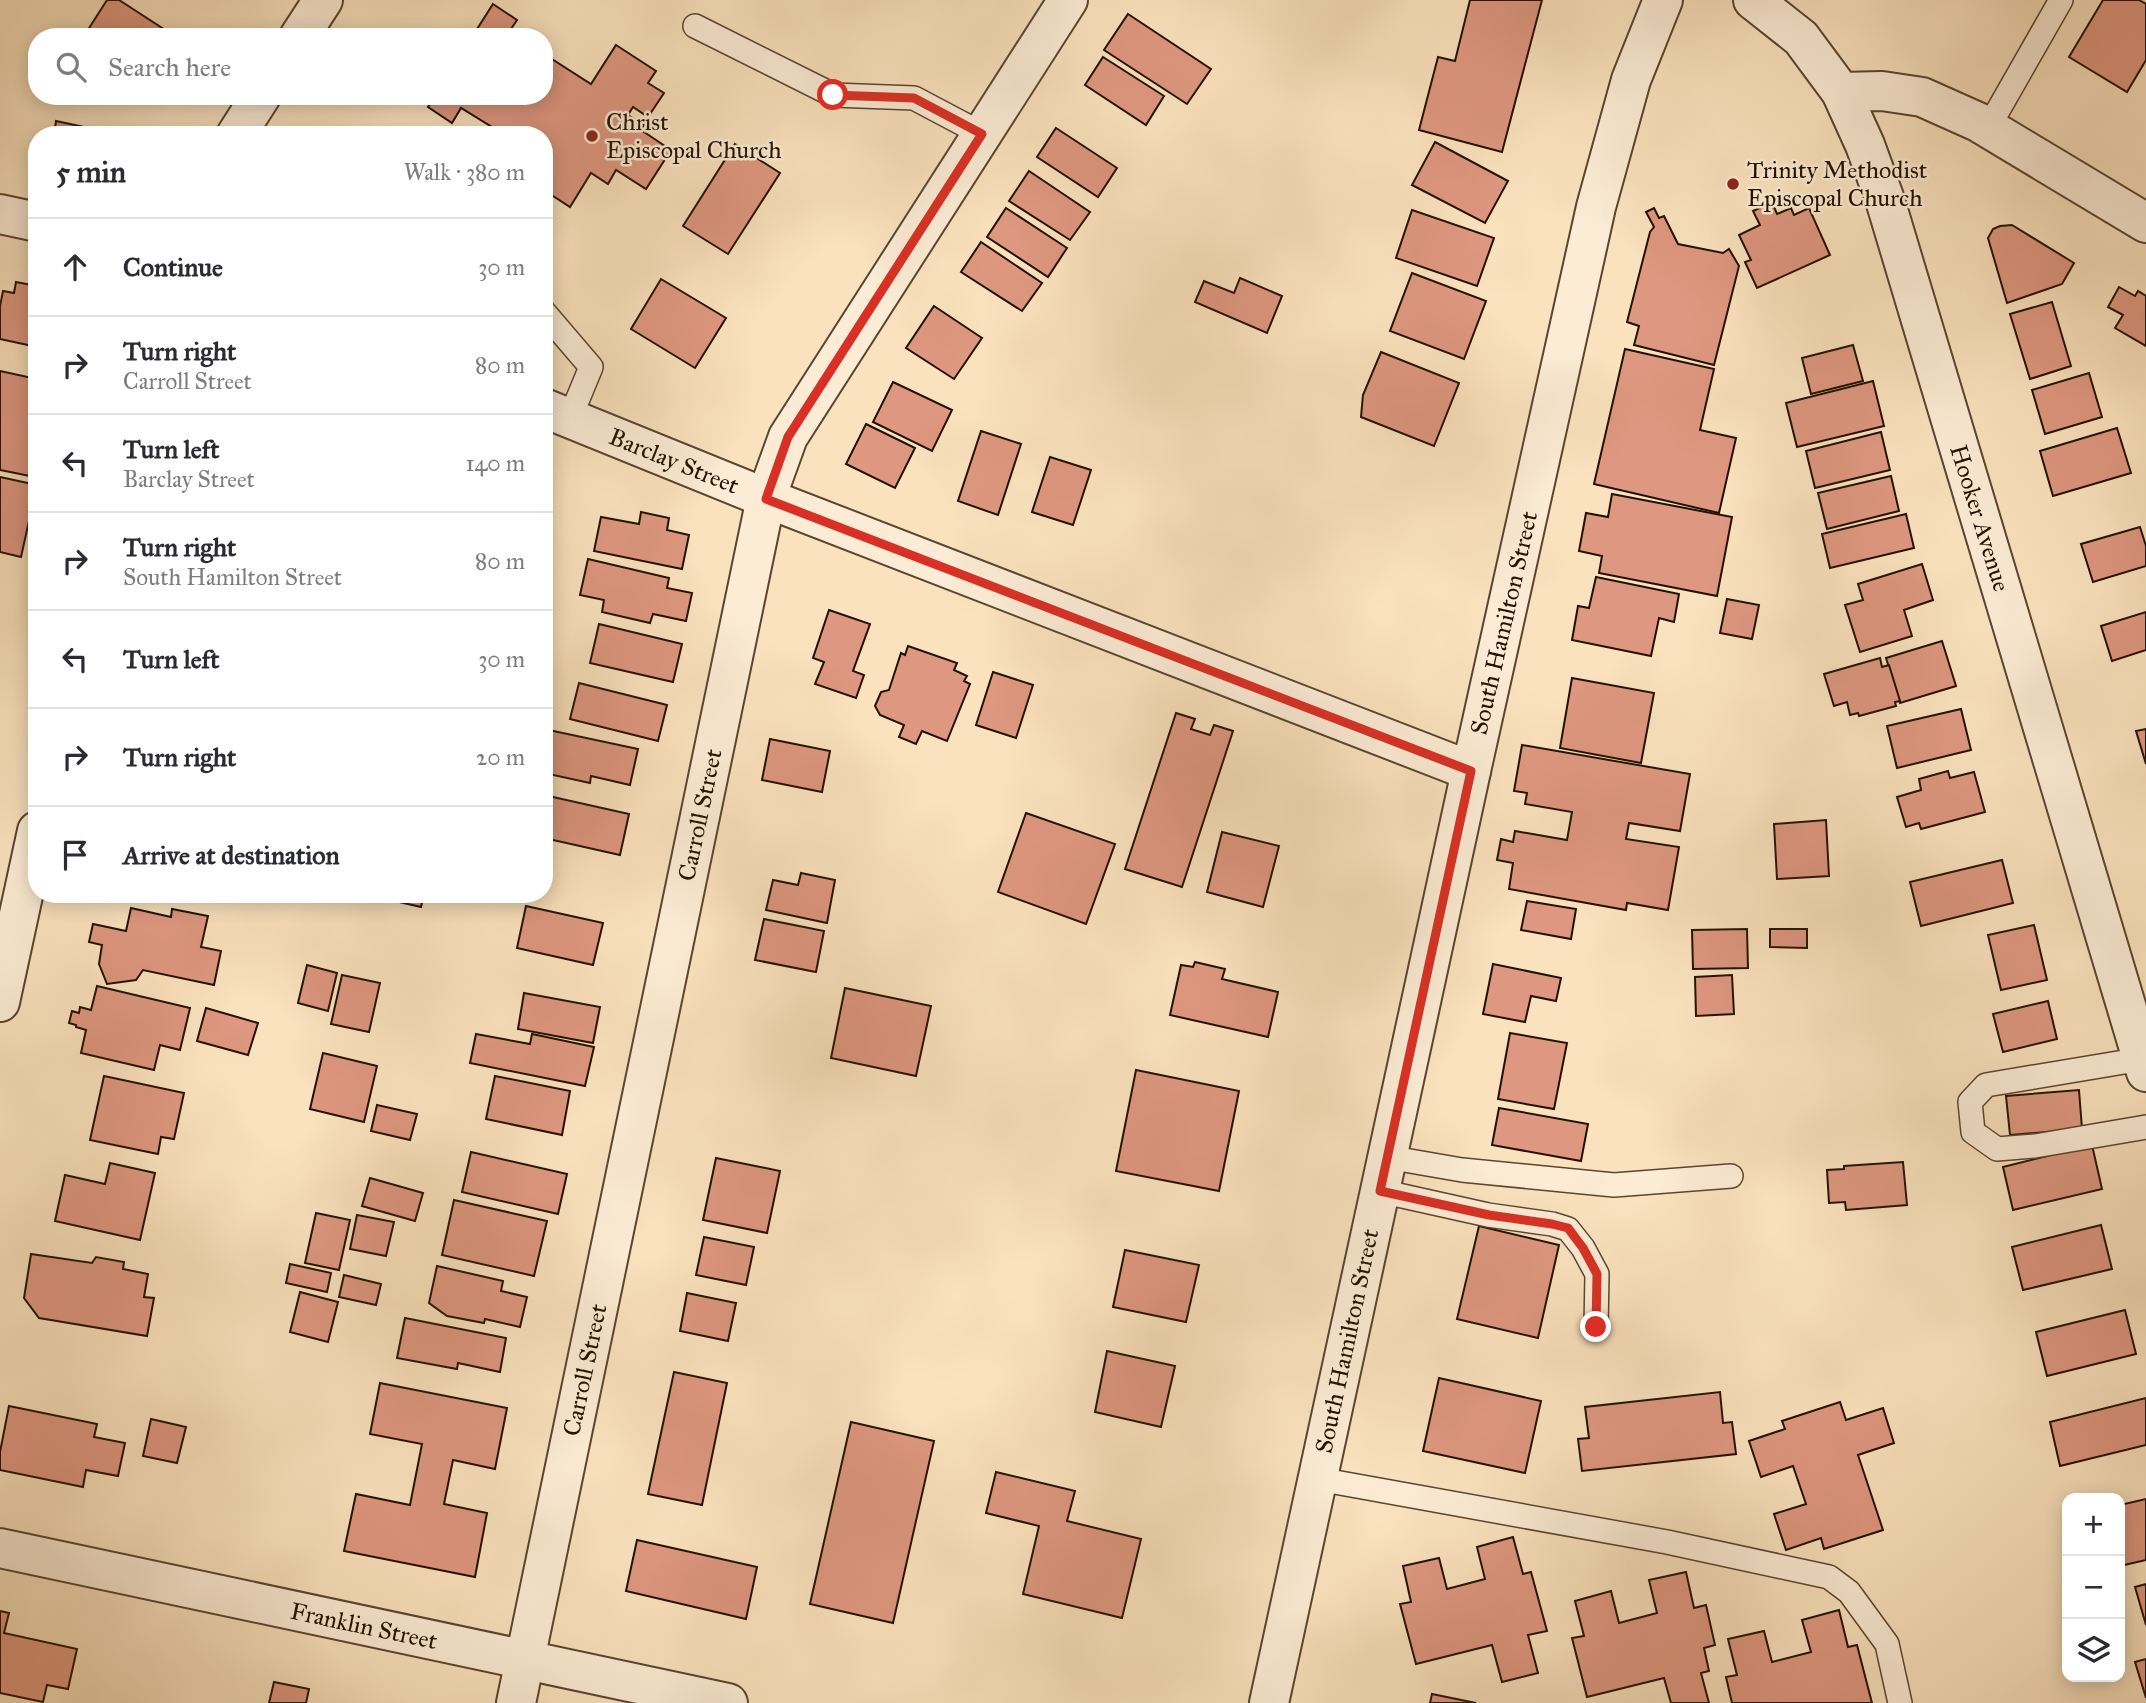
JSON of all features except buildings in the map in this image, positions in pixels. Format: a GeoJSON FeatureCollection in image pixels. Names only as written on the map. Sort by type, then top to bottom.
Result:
{"type":"FeatureCollection","features":[{"type":"Feature","properties":{"kind":"street"},"geometry":{"type":"LineString","coordinates":[[305,28],[323,0]]}},
{"type":"Feature","properties":{"kind":"street","name":"Carroll Street"},"geometry":{"type":"LineString","coordinates":[[516,1703],[766,499],[788,437],[1068,0]]}},
{"type":"Feature","properties":{"kind":"street","name":"South Hamilton Street"},"geometry":{"type":"LineString","coordinates":[[1269,1703],[1596,207],[1631,80],[1663,0]]}},
{"type":"Feature","properties":{"kind":"street","name":"Hooker Avenue"},"geometry":{"type":"LineString","coordinates":[[1753,0],[1801,38],[1841,92],[1866,145],[1885,200],[2144,1065]]}},
{"type":"Feature","properties":{"kind":"street"},"geometry":{"type":"LineString","coordinates":[[1841,92],[1882,91],[1922,97],[1988,128],[2146,223]]}},
{"type":"Feature","properties":{"kind":"street"},"geometry":{"type":"LineString","coordinates":[[242,126],[255,105]]}},
{"type":"Feature","properties":{"kind":"street"},"geometry":{"type":"LineString","coordinates":[[0,214],[28,220]]}},
{"type":"Feature","properties":{"kind":"street","name":"Barclay Street"},"geometry":{"type":"LineString","coordinates":[[557,413],[766,499],[1471,771]]}},
{"type":"Feature","properties":{"kind":"street"},"geometry":{"type":"LineString","coordinates":[[0,1002],[28,873]]}},
{"type":"Feature","properties":{"kind":"street","name":"Franklin Street"},"geometry":{"type":"LineString","coordinates":[[0,1548],[728,1703]]}},
{"type":"Feature","properties":{"kind":"lane"},"geometry":{"type":"LineString","coordinates":[[1988,128],[2061,0]]}},
{"type":"Feature","properties":{"kind":"lane"},"geometry":{"type":"LineString","coordinates":[[695,26],[833,95],[914,98],[982,134]]}},
{"type":"Feature","properties":{"kind":"lane"},"geometry":{"type":"LineString","coordinates":[[553,323],[591,367],[557,413]]}},
{"type":"Feature","properties":{"kind":"lane"},"geometry":{"type":"LineString","coordinates":[[2144,1065],[1986,1085],[1970,1102],[1973,1132],[1997,1149],[2035,1146],[2146,1126]]}},
{"type":"Feature","properties":{"kind":"lane"},"geometry":{"type":"LineString","coordinates":[[1384,1174],[1462,1170],[1614,1185],[1731,1176]]}},
{"type":"Feature","properties":{"kind":"lane"},"geometry":{"type":"LineString","coordinates":[[1384,1174],[1489,1215],[1568,1228],[1597,1274],[1596,1327]]}},
{"type":"Feature","properties":{"kind":"lane"},"geometry":{"type":"LineString","coordinates":[[1318,1479],[1667,1542],[1829,1577],[1849,1592],[1887,1644],[1900,1703]]}},
{"type":"Feature","properties":{"kind":"place","name":"Christ Episcopal Church"},"geometry":{"type":"Point","coordinates":[592,136]}},
{"type":"Feature","properties":{"kind":"place","name":"Trinity Methodist Episcopal Church"},"geometry":{"type":"Point","coordinates":[1733,184]}},
{"type":"Feature","properties":{"kind":"route"},"geometry":{"type":"LineString","coordinates":[[833,95],[914,98],[982,134],[788,437],[766,499],[1471,771],[1380,1191],[1489,1215],[1568,1228],[1597,1274],[1596,1327]]}}]}
